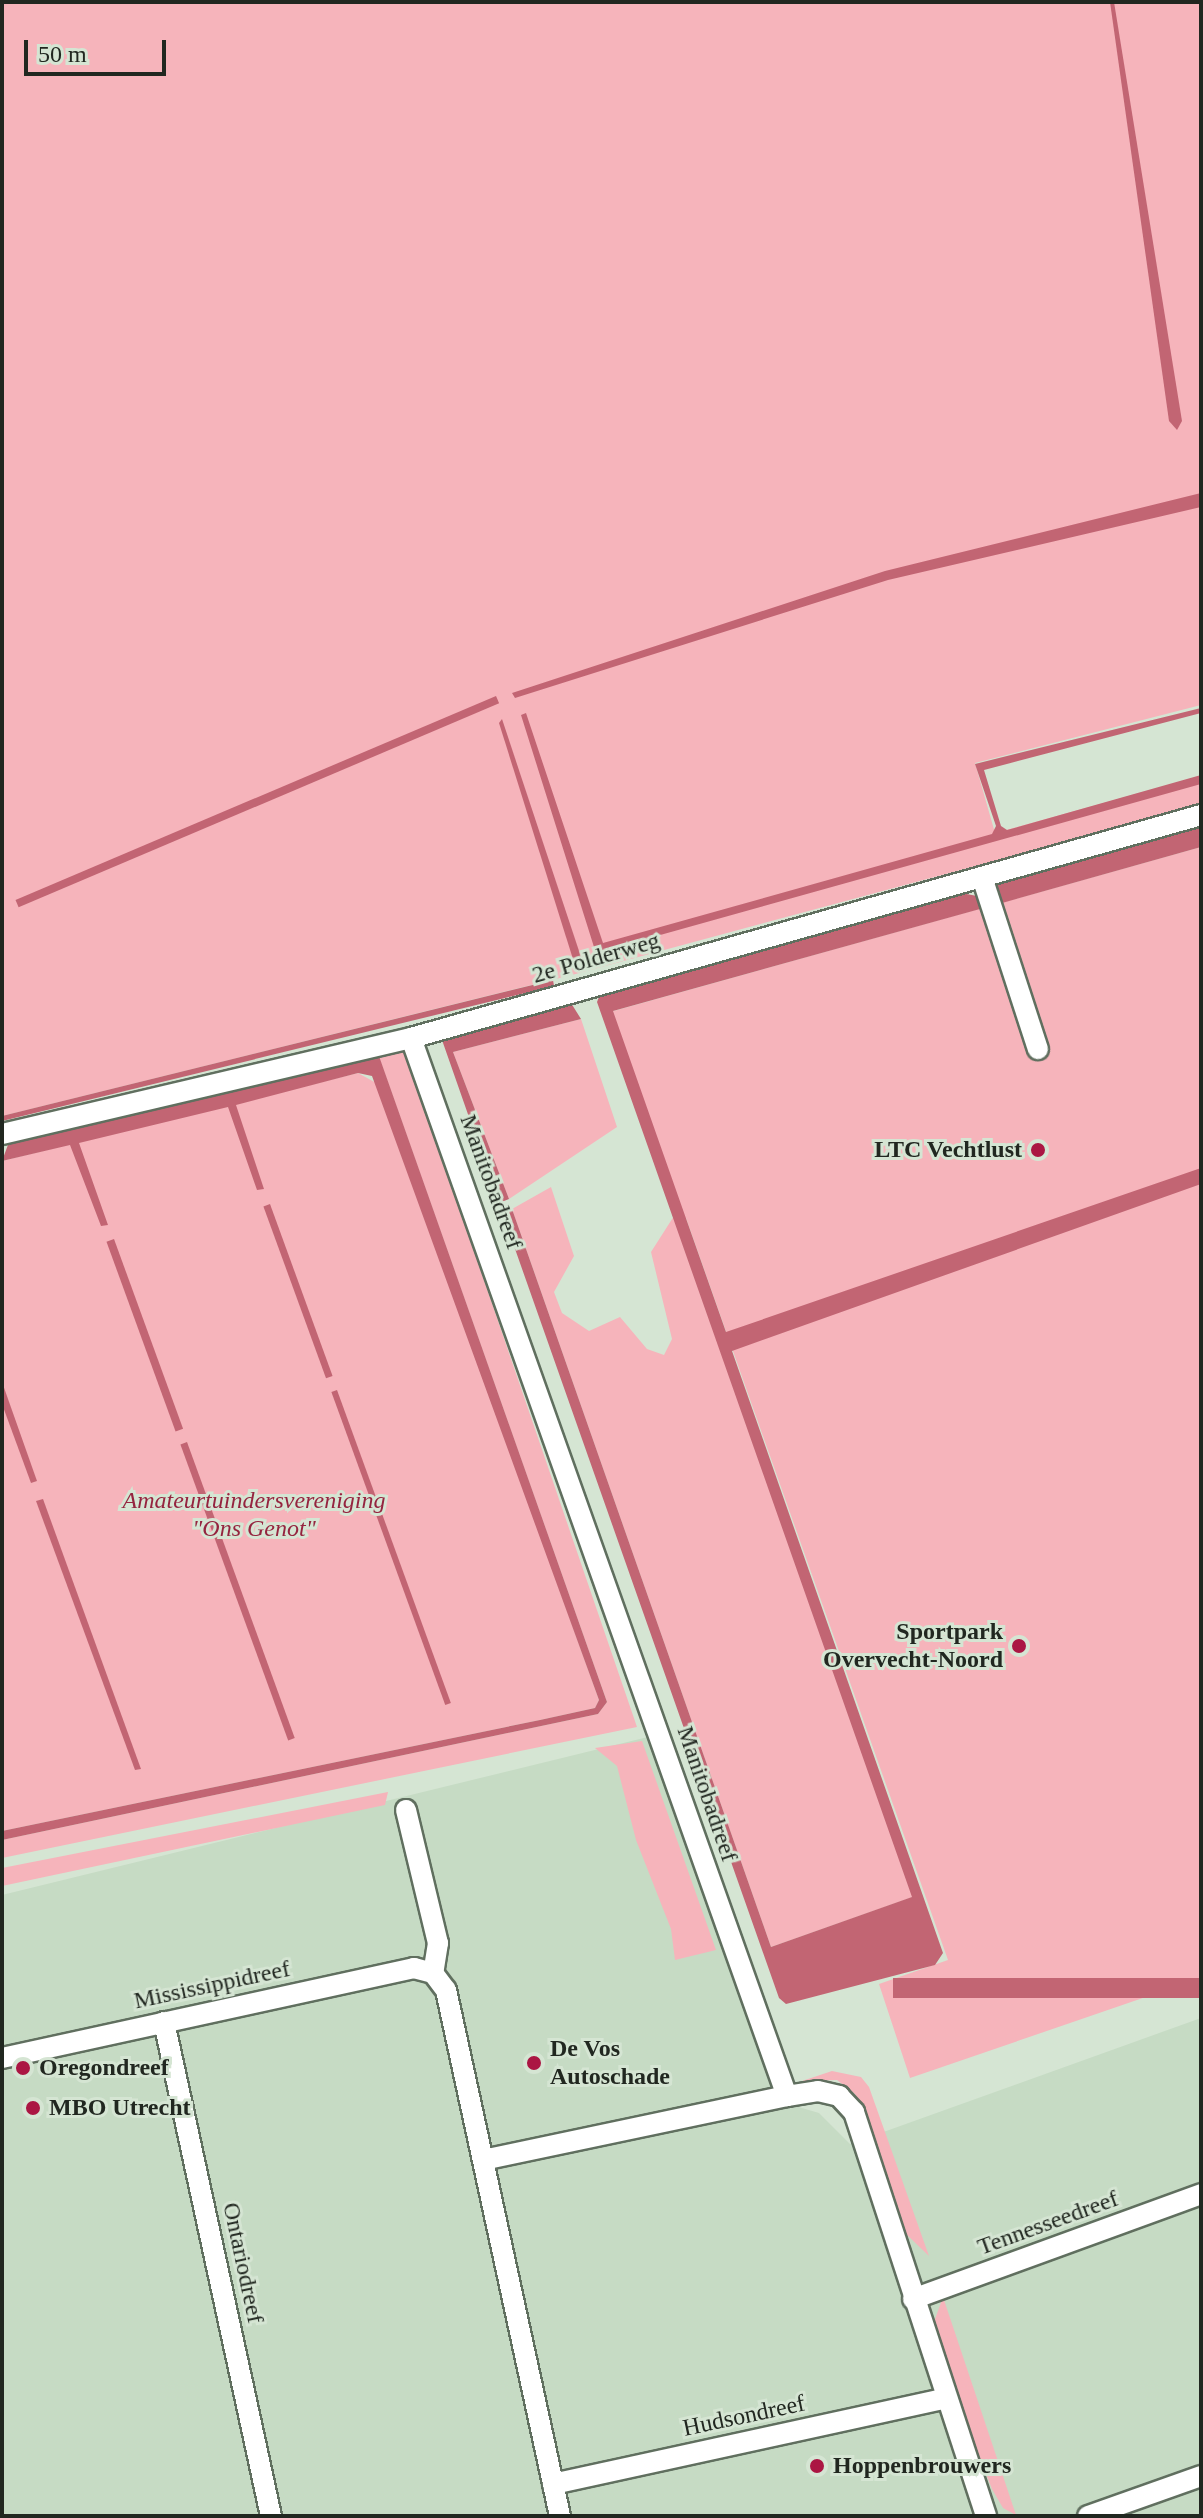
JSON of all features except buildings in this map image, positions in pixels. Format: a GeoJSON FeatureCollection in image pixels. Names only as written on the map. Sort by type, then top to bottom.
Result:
{"type":"FeatureCollection","features":[{"type":"Feature","properties":{"kind":"street","name":"2e Polderweg"},"geometry":{"type":"LineString","coordinates":[[2,1134],[411,1038],[1201,815]]}},
{"type":"Feature","properties":{"kind":"street"},"geometry":{"type":"LineString","coordinates":[[982,877],[1038,1049]]}},
{"type":"Feature","properties":{"kind":"street","name":"Manitobadreef"},"geometry":{"type":"LineString","coordinates":[[411,1038],[787,2096]]}},
{"type":"Feature","properties":{"kind":"street"},"geometry":{"type":"LineString","coordinates":[[406,1810],[438,1943],[433,1973],[446,1990],[560,2516]]}},
{"type":"Feature","properties":{"kind":"street","name":"Mississippidreef"},"geometry":{"type":"LineString","coordinates":[[2,2058],[414,1968],[433,1973]]}},
{"type":"Feature","properties":{"kind":"street","name":"Ontariodreef"},"geometry":{"type":"LineString","coordinates":[[164,2022],[271,2516]]}},
{"type":"Feature","properties":{"kind":"street"},"geometry":{"type":"LineString","coordinates":[[483,2160],[787,2096],[818,2091],[839,2096],[854,2112],[986,2516]]}},
{"type":"Feature","properties":{"kind":"street","name":"Tennesseedreef"},"geometry":{"type":"LineString","coordinates":[[913,2299],[1201,2194]]}},
{"type":"Feature","properties":{"kind":"street","name":"Hudsondreef"},"geometry":{"type":"LineString","coordinates":[[553,2484],[946,2398]]}},
{"type":"Feature","properties":{"kind":"street"},"geometry":{"type":"LineString","coordinates":[[1088,2516],[1201,2476]]}},
{"type":"Feature","properties":{"kind":"shaded area"},"geometry":{"type":"Polygon","coordinates":[[[1110,2],[1114,2],[1182,421],[1177,430],[1169,421],[1110,2]]]}},
{"type":"Feature","properties":{"kind":"shaded area"},"geometry":{"type":"Polygon","coordinates":[[[1201,493],[1201,507],[888,580],[515,698],[512,693],[885,571],[1201,493]]]}},
{"type":"Feature","properties":{"kind":"shaded area"},"geometry":{"type":"Polygon","coordinates":[[[496,696],[499,703],[19,907],[15,900],[496,696]]]}},
{"type":"Feature","properties":{"kind":"shaded area"},"geometry":{"type":"Polygon","coordinates":[[[1201,708],[1201,713],[984,770],[1001,826],[1007,830],[1201,775],[1201,784],[603,951],[594,947],[521,715],[526,713],[603,943],[992,834],[996,826],[975,764],[1201,708]]]}},
{"type":"Feature","properties":{"kind":"shaded area"},"geometry":{"type":"Polygon","coordinates":[[[502,719],[585,969],[577,972],[499,723],[502,719]]]}},
{"type":"Feature","properties":{"kind":"shaded area"},"geometry":{"type":"Polygon","coordinates":[[[1201,825],[1201,847],[995,905],[990,892],[996,883],[1201,825]]]}},
{"type":"Feature","properties":{"kind":"shaded area"},"geometry":{"type":"Polygon","coordinates":[[[956,892],[977,896],[980,909],[613,1011],[726,1332],[1201,1168],[1201,1184],[732,1351],[943,1953],[935,1965],[786,2004],[779,1998],[502,1212],[512,1209],[771,1947],[912,1897],[597,1002],[601,992],[956,892]]]}},
{"type":"Feature","properties":{"kind":"shaded area"},"geometry":{"type":"Polygon","coordinates":[[[553,980],[554,986],[2,1121],[2,1116],[553,980]]]}},
{"type":"Feature","properties":{"kind":"shaded area"},"geometry":{"type":"Polygon","coordinates":[[[571,1003],[581,1019],[453,1052],[509,1199],[499,1203],[442,1040],[445,1034],[571,1003]]]}},
{"type":"Feature","properties":{"kind":"shaded area"},"geometry":{"type":"Polygon","coordinates":[[[372,1053],[379,1056],[607,1702],[598,1714],[2,1840],[2,1831],[595,1708],[599,1700],[372,1076],[358,1073],[236,1105],[264,1189],[257,1190],[228,1107],[79,1143],[108,1225],[101,1226],[70,1145],[2,1161],[9,1142],[372,1053]]]}},
{"type":"Feature","properties":{"kind":"shaded area"},"geometry":{"type":"Polygon","coordinates":[[[270,1204],[333,1376],[326,1378],[263,1206],[270,1204]]]}},
{"type":"Feature","properties":{"kind":"shaded area"},"geometry":{"type":"Polygon","coordinates":[[[114,1239],[183,1429],[176,1432],[106,1242],[114,1239]]]}},
{"type":"Feature","properties":{"kind":"shaded area"},"geometry":{"type":"Polygon","coordinates":[[[2,1382],[37,1481],[31,1483],[2,1404],[2,1382]]]}},
{"type":"Feature","properties":{"kind":"shaded area"},"geometry":{"type":"Polygon","coordinates":[[[337,1390],[451,1703],[445,1705],[331,1392],[337,1390]]]}},
{"type":"Feature","properties":{"kind":"shaded area"},"geometry":{"type":"Polygon","coordinates":[[[187,1442],[295,1738],[288,1740],[180,1444],[187,1442]]]}},
{"type":"Feature","properties":{"kind":"shaded area"},"geometry":{"type":"Polygon","coordinates":[[[43,1499],[141,1769],[135,1770],[36,1501],[43,1499]]]}},
{"type":"Feature","properties":{"kind":"shaded area"},"geometry":{"type":"Polygon","coordinates":[[[656,1735],[785,2103],[819,2113],[850,2144],[1201,2018],[1201,2516],[2,2516],[2,1895],[656,1735]]]}},
{"type":"Feature","properties":{"kind":"shaded area"},"geometry":{"type":"Polygon","coordinates":[[[893,1978],[1201,1978],[1201,1998],[893,1998],[893,1978]]]}},
{"type":"Feature","properties":{"kind":"green space"},"geometry":{"type":"Polygon","coordinates":[[[2,2],[1201,2],[1201,705],[975,763],[995,833],[1201,776],[1201,805],[568,976],[2,1116],[2,2]]]}},
{"type":"Feature","properties":{"kind":"green space","name":"Sportpark Overvecht-Noord"},"geometry":{"type":"Polygon","coordinates":[[[1201,847],[1201,1978],[910,2078],[879,1984],[948,1960],[686,1218],[674,1217],[913,1897],[771,1947],[512,1209],[551,1187],[574,1256],[554,1292],[562,1313],[589,1331],[620,1317],[647,1349],[664,1355],[672,1339],[651,1252],[674,1216],[603,1014],[1201,847]]]}},
{"type":"Feature","properties":{"kind":"green space"},"geometry":{"type":"Polygon","coordinates":[[[581,1019],[617,1127],[509,1199],[453,1052],[581,1019]]]}},
{"type":"Feature","properties":{"kind":"green space"},"geometry":{"type":"Polygon","coordinates":[[[400,1048],[408,1058],[637,1727],[2,1858],[2,1840],[598,1714],[607,1702],[379,1057],[372,1053],[400,1048]]]}},
{"type":"Feature","properties":{"kind":"green space","name":"Amateurtuindersvereniging \"Ons Genot\""},"geometry":{"type":"Polygon","coordinates":[[[358,1073],[378,1084],[599,1700],[595,1708],[2,1831],[2,1161],[358,1073]]]}},
{"type":"Feature","properties":{"kind":"green space"},"geometry":{"type":"Polygon","coordinates":[[[642,1741],[716,1950],[675,1960],[671,1929],[636,1840],[617,1766],[595,1748],[642,1741]]]}},
{"type":"Feature","properties":{"kind":"green space"},"geometry":{"type":"Polygon","coordinates":[[[388,1792],[385,1805],[2,1886],[2,1868],[388,1792]]]}},
{"type":"Feature","properties":{"kind":"green space"},"geometry":{"type":"Polygon","coordinates":[[[832,2071],[861,2077],[869,2087],[929,2256],[905,2233],[877,2144],[855,2094],[837,2080],[802,2081],[832,2071]]]}},
{"type":"Feature","properties":{"kind":"green space"},"geometry":{"type":"Polygon","coordinates":[[[943,2297],[1016,2515],[1003,2508],[992,2489],[962,2414],[934,2322],[943,2297]]]}},
{"type":"Feature","properties":{"kind":"place","name":"LTC Vechtlust"},"geometry":{"type":"Point","coordinates":[1038,1150]}},
{"type":"Feature","properties":{"kind":"place","name":"Sportpark Overvecht-Noord"},"geometry":{"type":"Point","coordinates":[1019,1646]}},
{"type":"Feature","properties":{"kind":"place","name":"De Vos Autoschade"},"geometry":{"type":"Point","coordinates":[534,2063]}},
{"type":"Feature","properties":{"kind":"place","name":"Oregondreef"},"geometry":{"type":"Point","coordinates":[23,2068]}},
{"type":"Feature","properties":{"kind":"place","name":"MBO Utrecht"},"geometry":{"type":"Point","coordinates":[33,2108]}},
{"type":"Feature","properties":{"kind":"place","name":"Hoppenbrouwers"},"geometry":{"type":"Point","coordinates":[817,2466]}}]}
